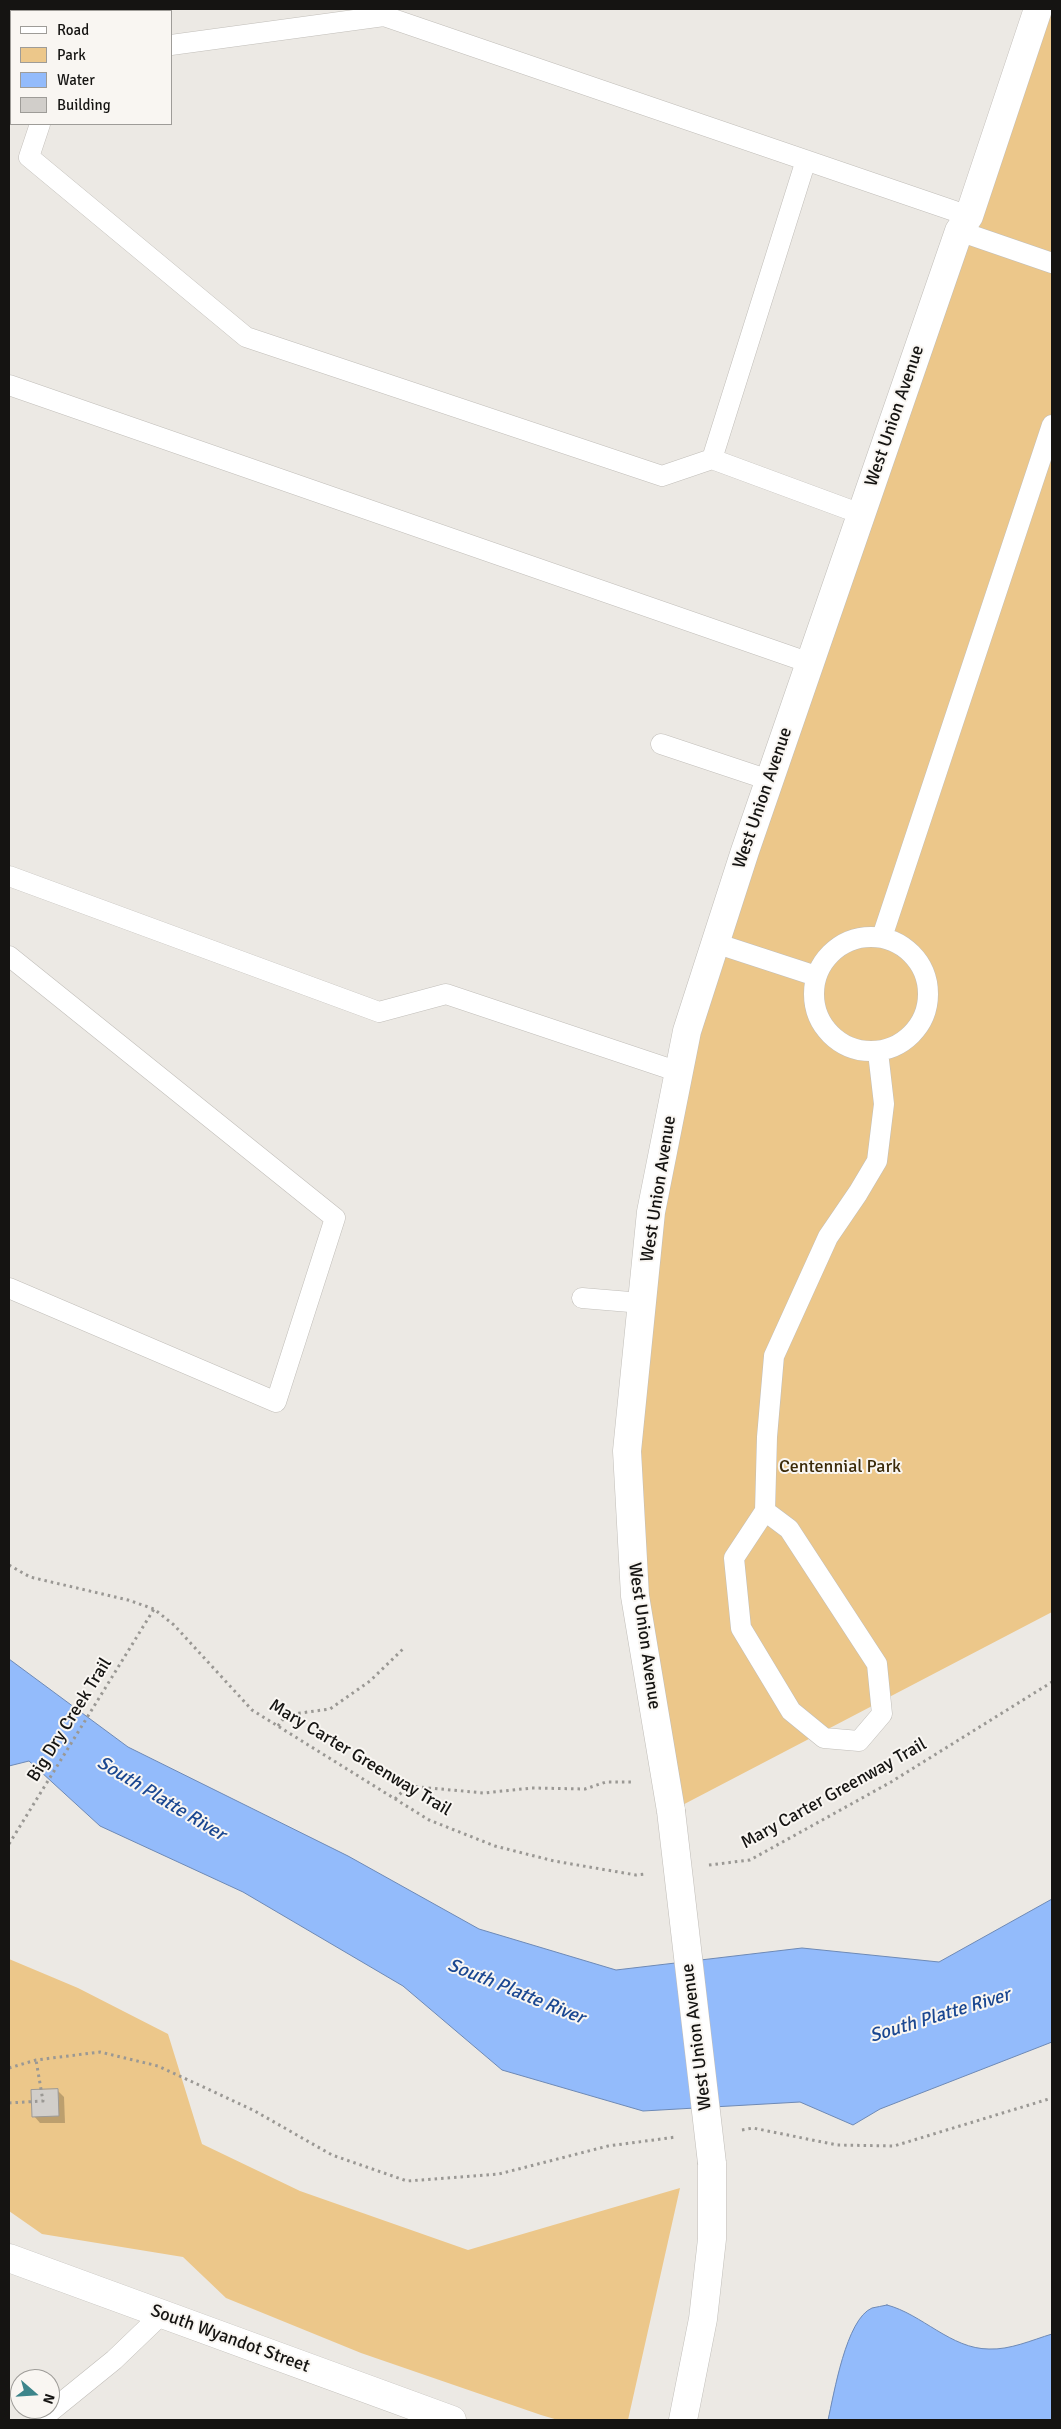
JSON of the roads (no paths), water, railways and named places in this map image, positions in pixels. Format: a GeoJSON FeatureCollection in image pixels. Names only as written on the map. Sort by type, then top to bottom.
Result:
{"type":"FeatureCollection","features":[{"type":"Feature","properties":{"kind":"street","name":"West Union Avenue"},"geometry":{"type":"LineString","coordinates":[[683,2420],[703,2319],[712,2239],[712,2163],[671,1811],[635,1596],[627,1451],[651,1212],[687,1031],[715,943],[769,780],[1038,9]]}},
{"type":"Feature","properties":{"kind":"street","name":"South Wyandot Street"},"geometry":{"type":"LineString","coordinates":[[9,2258],[452,2420]]}},
{"type":"Feature","properties":{"kind":"lane"},"geometry":{"type":"LineString","coordinates":[[172,45],[384,16],[806,160],[964,223],[1052,263]]}},
{"type":"Feature","properties":{"kind":"lane"},"geometry":{"type":"LineString","coordinates":[[40,125],[29,157],[246,337],[662,476],[712,459],[861,514]]}},
{"type":"Feature","properties":{"kind":"lane"},"geometry":{"type":"LineString","coordinates":[[712,459],[806,160]]}},
{"type":"Feature","properties":{"kind":"lane"},"geometry":{"type":"LineString","coordinates":[[9,385],[810,663]]}},
{"type":"Feature","properties":{"kind":"lane"},"geometry":{"type":"LineString","coordinates":[[882,937],[1052,425]]}},
{"type":"Feature","properties":{"kind":"lane"},"geometry":{"type":"LineString","coordinates":[[661,744],[769,780]]}},
{"type":"Feature","properties":{"kind":"lane"},"geometry":{"type":"LineString","coordinates":[[9,876],[379,1012],[446,994],[679,1072]]}},
{"type":"Feature","properties":{"kind":"lane"},"geometry":{"type":"LineString","coordinates":[[861,937],[882,937],[904,946],[920,962],[928,984],[928,1008],[918,1029],[900,1044],[878,1052],[855,1050],[834,1040],[819,1022],[813,999],[816,976],[826,958],[841,944],[861,937]]}},
{"type":"Feature","properties":{"kind":"lane"},"geometry":{"type":"LineString","coordinates":[[715,943],[816,976]]}},
{"type":"Feature","properties":{"kind":"lane"},"geometry":{"type":"LineString","coordinates":[[9,956],[336,1218],[276,1402],[9,1288]]}},
{"type":"Feature","properties":{"kind":"lane"},"geometry":{"type":"LineString","coordinates":[[765,1510],[789,1529],[877,1664],[882,1714],[859,1741],[824,1738],[791,1711],[741,1628],[734,1558],[765,1510],[767,1437],[774,1356],[828,1237],[877,1161],[884,1104],[878,1052]]}},
{"type":"Feature","properties":{"kind":"lane"},"geometry":{"type":"LineString","coordinates":[[582,1298],[642,1303]]}},
{"type":"Feature","properties":{"kind":"lane"},"geometry":{"type":"LineString","coordinates":[[40,2420],[114,2360],[162,2314]]}},
{"type":"Feature","properties":{"kind":"water","name":"South Platte River"},"geometry":{"type":"Polygon","coordinates":[[[9,1659],[128,1747],[348,1856],[479,1929],[616,1970],[802,1948],[939,1962],[1052,1899],[1052,2042],[880,2109],[853,2125],[800,2102],[643,2111],[502,2070],[403,1986],[243,1892],[100,1826],[29,1761],[9,1766],[9,1659]]]}},
{"type":"Feature","properties":{"kind":"water"},"geometry":{"type":"Polygon","coordinates":[[[887,2305],[900,2309],[949,2337],[975,2347],[989,2349],[1005,2348],[1052,2334],[1052,2420],[828,2420],[842,2358],[855,2326],[863,2315],[872,2308],[887,2305]]]}},
{"type":"Feature","properties":{"kind":"park label","name":"Centennial Park"},"geometry":{"type":"Point","coordinates":[840,1467]}}]}
